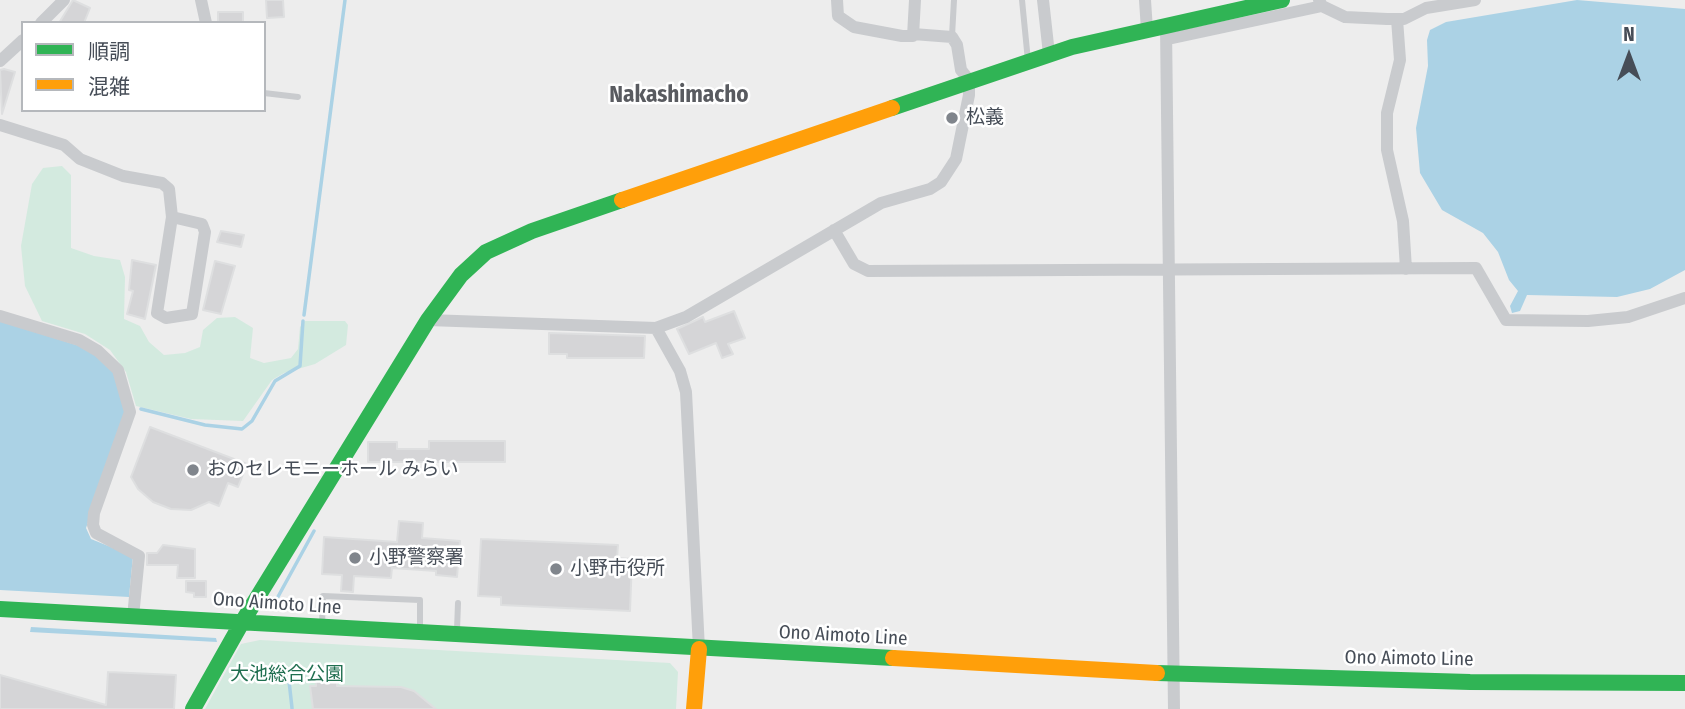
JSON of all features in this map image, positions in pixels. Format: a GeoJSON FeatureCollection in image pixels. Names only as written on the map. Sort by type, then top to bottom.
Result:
{"type":"FeatureCollection","features":[{"type":"Feature","properties":{"kind":"main road"},"geometry":{"type":"LineString","coordinates":[[193,709],[241,624],[428,320],[461,275],[486,252],[512,238],[1049,54],[1147,30],[1167,33],[1282,0]]}},
{"type":"Feature","properties":{"kind":"main road","name":"Ono Aimoto Line"},"geometry":{"type":"LineString","coordinates":[[0,609],[1174,674],[1470,682],[1685,682]]}},
{"type":"Feature","properties":{"kind":"main road"},"geometry":{"type":"LineString","coordinates":[[694,709],[699,649]]}},
{"type":"Feature","properties":{"kind":"street"},"geometry":{"type":"LineString","coordinates":[[43,21],[64,0]]}},
{"type":"Feature","properties":{"kind":"street"},"geometry":{"type":"LineString","coordinates":[[201,0],[206,21]]}},
{"type":"Feature","properties":{"kind":"street"},"geometry":{"type":"LineString","coordinates":[[428,320],[656,328],[686,317],[881,203],[930,189],[941,182],[956,159],[969,95],[969,80],[961,70],[957,45],[951,37],[913,34],[902,36],[854,26],[838,16],[837,0]]}},
{"type":"Feature","properties":{"kind":"street"},"geometry":{"type":"LineString","coordinates":[[913,34],[911,20],[915,0]]}},
{"type":"Feature","properties":{"kind":"street"},"geometry":{"type":"LineString","coordinates":[[1043,0],[1049,54]]}},
{"type":"Feature","properties":{"kind":"street"},"geometry":{"type":"LineString","coordinates":[[1145,0],[1147,30]]}},
{"type":"Feature","properties":{"kind":"street"},"geometry":{"type":"LineString","coordinates":[[1174,709],[1167,33],[1321,3],[1345,17],[1404,19],[1426,8],[1475,0]]}},
{"type":"Feature","properties":{"kind":"street"},"geometry":{"type":"LineString","coordinates":[[1397,19],[1400,60],[1387,113],[1387,150],[1403,221],[1406,269]]}},
{"type":"Feature","properties":{"kind":"street"},"geometry":{"type":"LineString","coordinates":[[0,61],[21,42]]}},
{"type":"Feature","properties":{"kind":"street"},"geometry":{"type":"LineString","coordinates":[[0,125],[64,145],[80,159],[123,176],[162,183],[169,188],[173,217],[156,313],[166,318],[192,314],[205,232],[202,224],[173,217]]}},
{"type":"Feature","properties":{"kind":"street"},"geometry":{"type":"LineString","coordinates":[[834,230],[855,264],[868,271],[1476,268],[1506,320],[1588,321],[1628,317],[1685,298]]}},
{"type":"Feature","properties":{"kind":"street"},"geometry":{"type":"LineString","coordinates":[[0,316],[79,340],[98,351],[118,370],[130,412],[98,502],[93,525],[96,533],[139,556],[133,617]]}},
{"type":"Feature","properties":{"kind":"street"},"geometry":{"type":"LineString","coordinates":[[656,328],[680,370],[686,392],[699,649]]}},
{"type":"Feature","properties":{"kind":"lane"},"geometry":{"type":"LineString","coordinates":[[951,37],[954,0]]}},
{"type":"Feature","properties":{"kind":"lane"},"geometry":{"type":"LineString","coordinates":[[1022,0],[1028,61]]}},
{"type":"Feature","properties":{"kind":"lane"},"geometry":{"type":"LineString","coordinates":[[266,93],[298,97]]}},
{"type":"Feature","properties":{"kind":"lane"},"geometry":{"type":"LineString","coordinates":[[322,628],[323,596],[420,600],[420,634]]}},
{"type":"Feature","properties":{"kind":"lane"},"geometry":{"type":"LineString","coordinates":[[457,635],[458,603]]}},
{"type":"Feature","properties":{"kind":"green space"},"geometry":{"type":"Polygon","coordinates":[[[62,166],[71,175],[71,248],[94,256],[120,260],[125,277],[124,319],[140,326],[149,342],[164,355],[185,353],[200,347],[203,330],[217,318],[235,317],[253,328],[250,358],[264,363],[291,358],[298,349],[300,327],[305,321],[345,321],[348,325],[346,345],[315,364],[284,373],[272,380],[243,421],[191,419],[136,406],[126,372],[110,350],[85,334],[42,321],[25,286],[21,246],[32,184],[43,168],[62,166]]]}},
{"type":"Feature","properties":{"kind":"green space","name":"大池総合公園"},"geometry":{"type":"Polygon","coordinates":[[[260,640],[670,663],[678,672],[676,709],[205,709],[241,644],[260,640]]]}},
{"type":"Feature","properties":{"kind":"water"},"geometry":{"type":"Polygon","coordinates":[[[1577,0],[1685,9],[1685,270],[1650,289],[1617,297],[1527,295],[1520,311],[1512,313],[1510,306],[1518,291],[1509,280],[1498,252],[1483,233],[1442,210],[1420,173],[1416,128],[1428,66],[1427,40],[1430,30],[1446,22],[1577,0]]]}},
{"type":"Feature","properties":{"kind":"water"},"geometry":{"type":"Polygon","coordinates":[[[0,321],[89,349],[115,372],[127,412],[86,528],[91,539],[133,556],[129,597],[0,590],[0,321]]]}},
{"type":"Feature","properties":{"kind":"water"},"geometry":{"type":"Polygon","coordinates":[[[31,627],[216,638],[217,642],[30,632],[31,627]]]}},
{"type":"Feature","properties":{"kind":"building"},"geometry":{"type":"Polygon","coordinates":[[[73,0],[90,8],[85,21],[60,21],[73,0]]]}},
{"type":"Feature","properties":{"kind":"building"},"geometry":{"type":"Polygon","coordinates":[[[266,0],[283,0],[284,17],[267,18],[266,0]]]}},
{"type":"Feature","properties":{"kind":"building"},"geometry":{"type":"Polygon","coordinates":[[[218,12],[243,12],[243,21],[218,21],[218,12]]]}},
{"type":"Feature","properties":{"kind":"building"},"geometry":{"type":"Polygon","coordinates":[[[0,70],[15,72],[2,114],[0,70]]]}},
{"type":"Feature","properties":{"kind":"building"},"geometry":{"type":"Polygon","coordinates":[[[221,231],[244,235],[241,247],[217,242],[221,231]]]}},
{"type":"Feature","properties":{"kind":"building"},"geometry":{"type":"Polygon","coordinates":[[[132,260],[156,265],[145,319],[127,314],[133,291],[129,290],[132,260]]]}},
{"type":"Feature","properties":{"kind":"building"},"geometry":{"type":"Polygon","coordinates":[[[215,261],[235,266],[221,314],[203,310],[215,261]]]}},
{"type":"Feature","properties":{"kind":"building"},"geometry":{"type":"Polygon","coordinates":[[[734,311],[745,338],[728,344],[733,354],[722,358],[716,343],[689,354],[677,329],[703,317],[705,322],[734,311]]]}},
{"type":"Feature","properties":{"kind":"building"},"geometry":{"type":"Polygon","coordinates":[[[549,333],[645,336],[644,358],[567,358],[567,354],[549,354],[549,333]]]}},
{"type":"Feature","properties":{"kind":"building"},"geometry":{"type":"Polygon","coordinates":[[[150,427],[247,464],[238,487],[228,483],[219,506],[209,502],[191,510],[171,509],[153,502],[138,489],[131,477],[150,427]]]}},
{"type":"Feature","properties":{"kind":"building"},"geometry":{"type":"Polygon","coordinates":[[[429,441],[505,441],[505,462],[368,462],[368,442],[397,442],[397,449],[429,449],[429,441]]]}},
{"type":"Feature","properties":{"kind":"building"},"geometry":{"type":"Polygon","coordinates":[[[399,521],[423,523],[422,538],[460,541],[457,577],[436,575],[436,571],[392,568],[391,578],[354,576],[353,592],[341,591],[342,575],[322,574],[324,537],[397,542],[399,521]]]}},
{"type":"Feature","properties":{"kind":"building"},"geometry":{"type":"Polygon","coordinates":[[[481,539],[618,545],[617,558],[632,559],[630,611],[501,605],[501,597],[478,596],[481,539]]]}},
{"type":"Feature","properties":{"kind":"building"},"geometry":{"type":"Polygon","coordinates":[[[163,545],[195,549],[195,578],[177,578],[178,565],[147,565],[147,553],[157,553],[163,545]]]}},
{"type":"Feature","properties":{"kind":"building"},"geometry":{"type":"Polygon","coordinates":[[[186,581],[206,581],[206,597],[194,597],[194,593],[186,592],[186,581]]]}},
{"type":"Feature","properties":{"kind":"building"},"geometry":{"type":"Polygon","coordinates":[[[108,672],[176,675],[174,709],[0,709],[0,675],[106,705],[108,672]]]}},
{"type":"Feature","properties":{"kind":"building"},"geometry":{"type":"Polygon","coordinates":[[[316,680],[337,680],[337,686],[401,687],[414,691],[436,709],[313,709],[310,686],[316,686],[316,680]]]}},
{"type":"Feature","properties":{"kind":"waterway"},"geometry":{"type":"LineString","coordinates":[[304,315],[345,0]]}},
{"type":"Feature","properties":{"kind":"waterway"},"geometry":{"type":"LineString","coordinates":[[141,409],[205,425],[242,429],[252,421],[275,381],[300,366],[303,321]]}},
{"type":"Feature","properties":{"kind":"waterway"},"geometry":{"type":"LineString","coordinates":[[274,604],[314,531]]}},
{"type":"Feature","properties":{"kind":"waterway"},"geometry":{"type":"LineString","coordinates":[[289,681],[292,708]]}},
{"type":"Feature","properties":{"kind":"traffic: fast"},"geometry":{"type":"LineString","coordinates":[[892,108],[1072,47],[1282,0]]}},
{"type":"Feature","properties":{"kind":"traffic: fast"},"geometry":{"type":"LineString","coordinates":[[193,709],[241,624],[428,320],[461,275],[486,252],[532,231],[622,200]]}},
{"type":"Feature","properties":{"kind":"traffic: fast"},"geometry":{"type":"LineString","coordinates":[[0,609],[893,658]]}},
{"type":"Feature","properties":{"kind":"traffic: fast"},"geometry":{"type":"LineString","coordinates":[[1157,673],[1470,682],[1685,683]]}},
{"type":"Feature","properties":{"kind":"traffic: slow"},"geometry":{"type":"LineString","coordinates":[[622,200],[892,108]]}},
{"type":"Feature","properties":{"kind":"traffic: slow"},"geometry":{"type":"LineString","coordinates":[[694,709],[699,649]]}},
{"type":"Feature","properties":{"kind":"traffic: slow"},"geometry":{"type":"LineString","coordinates":[[893,658],[1157,673]]}},
{"type":"Feature","properties":{"kind":"place","name":"松義"},"geometry":{"type":"Point","coordinates":[952,118]}},
{"type":"Feature","properties":{"kind":"place","name":"おのセレモニーホール みらい"},"geometry":{"type":"Point","coordinates":[193,470]}},
{"type":"Feature","properties":{"kind":"place","name":"小野警察署"},"geometry":{"type":"Point","coordinates":[355,558]}},
{"type":"Feature","properties":{"kind":"place","name":"小野市役所"},"geometry":{"type":"Point","coordinates":[556,569]}},
{"type":"Feature","properties":{"kind":"district","name":"Nakashimacho"},"geometry":{"type":"Point","coordinates":[679,96]}}]}
